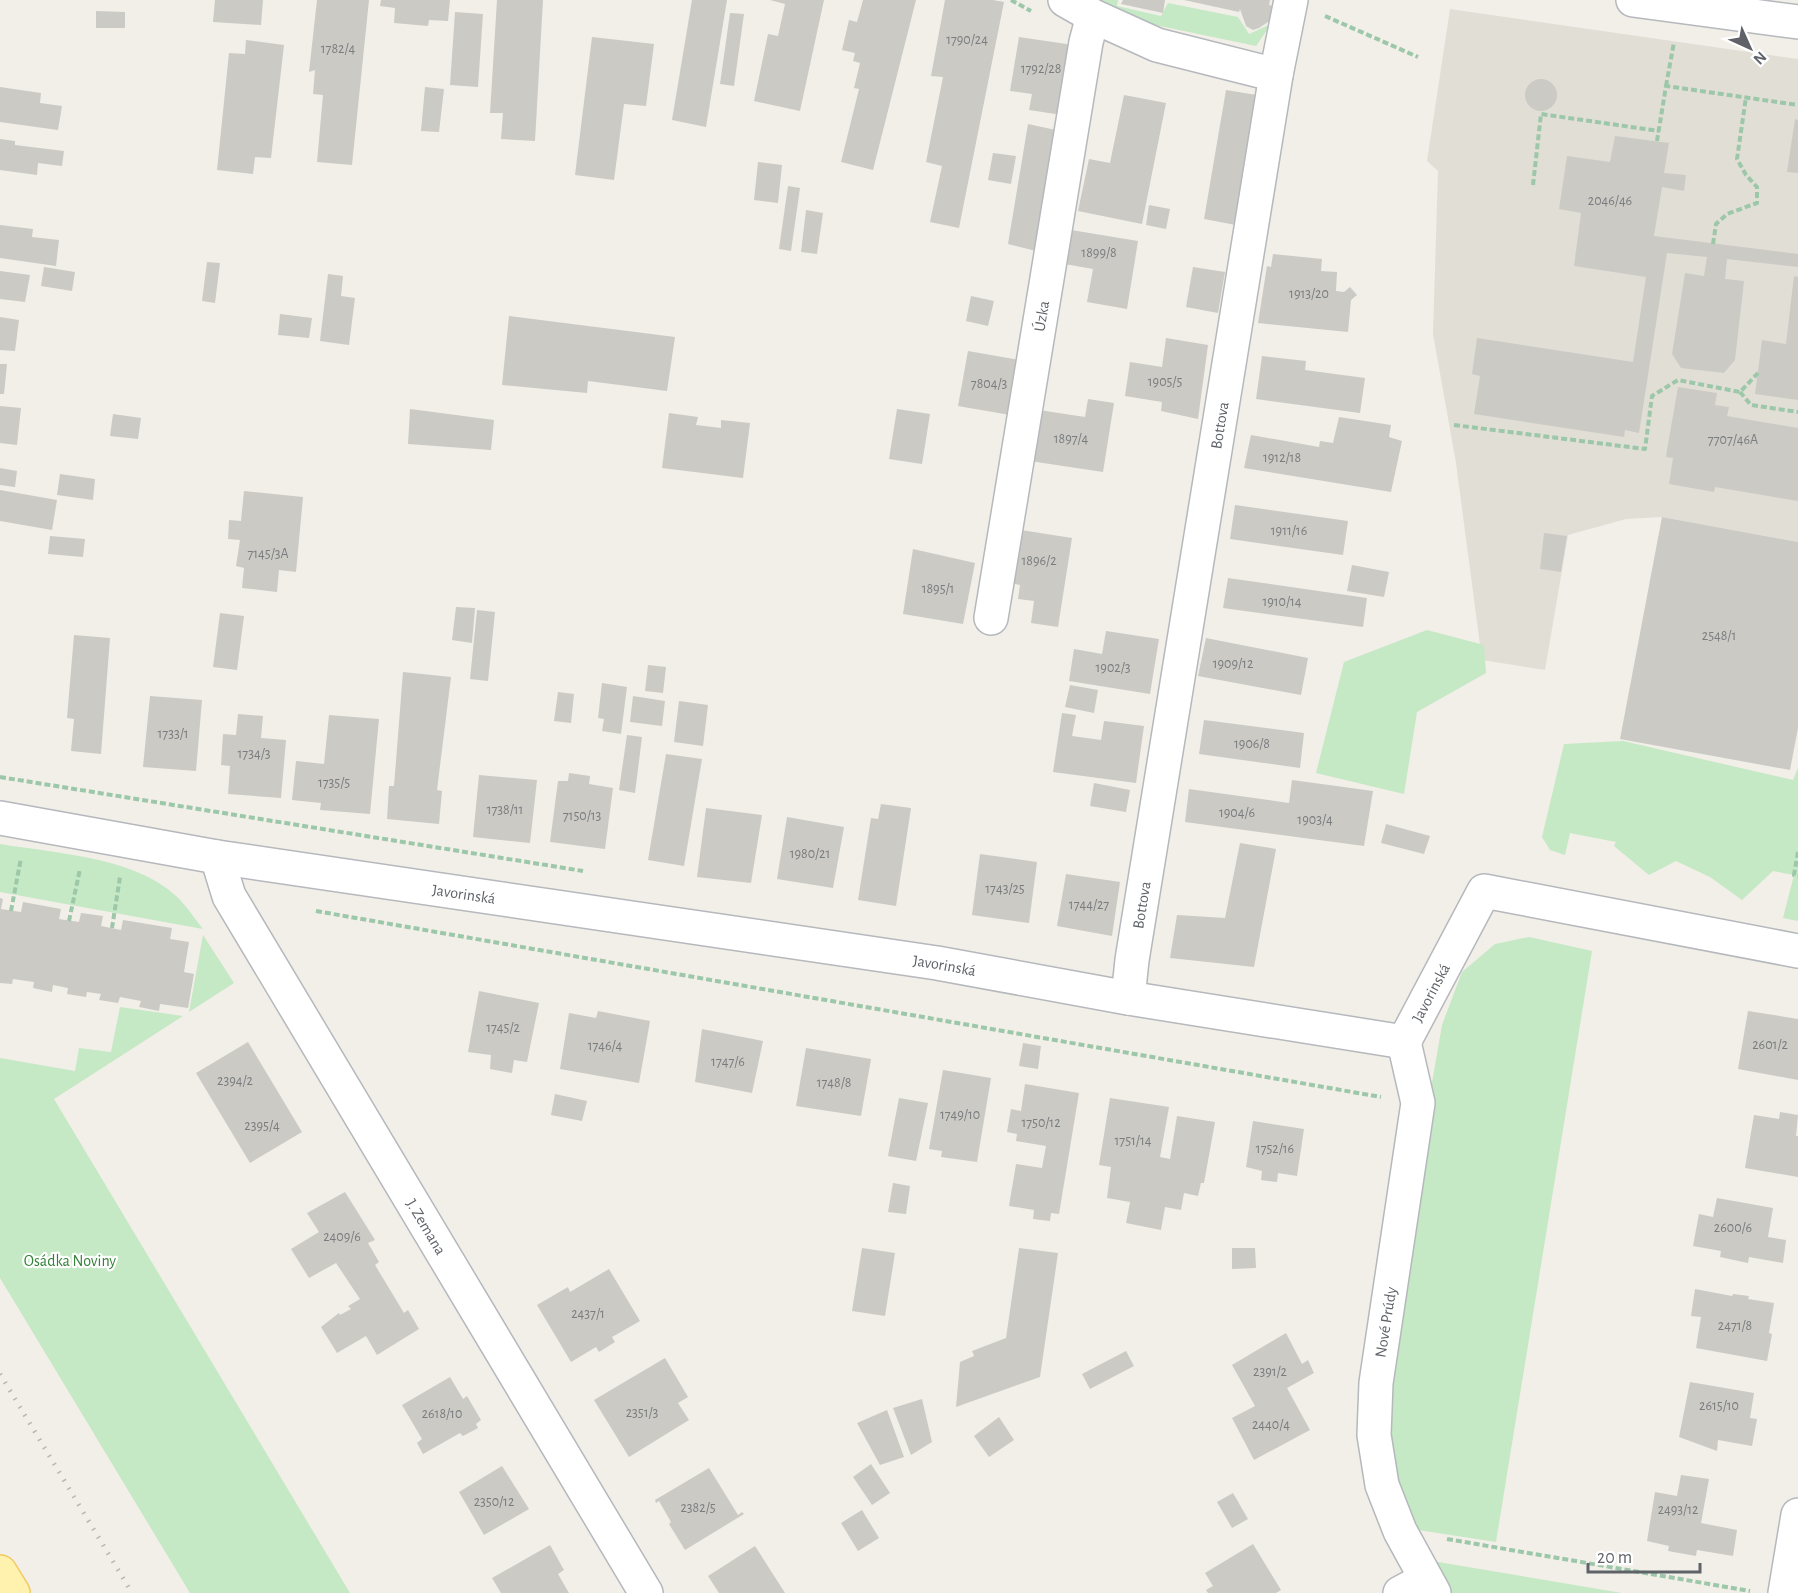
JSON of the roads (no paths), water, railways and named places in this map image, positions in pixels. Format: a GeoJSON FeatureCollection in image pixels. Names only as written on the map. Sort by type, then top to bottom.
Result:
{"type":"FeatureCollection","features":[{"type":"Feature","properties":{"kind":"main road"},"geometry":{"type":"LineString","coordinates":[[0,1572],[13,1593]]}},
{"type":"Feature","properties":{"kind":"street"},"geometry":{"type":"LineString","coordinates":[[1633,0],[1798,22]]}},
{"type":"Feature","properties":{"kind":"street","name":"Bottova"},"geometry":{"type":"LineString","coordinates":[[1128,998],[1132,960],[1276,75],[1290,3]]}},
{"type":"Feature","properties":{"kind":"street"},"geometry":{"type":"LineString","coordinates":[[1079,8],[1156,45],[1276,75]]}},
{"type":"Feature","properties":{"kind":"street","name":"Úzka"},"geometry":{"type":"LineString","coordinates":[[992,618],[1086,42],[1079,8]]}},
{"type":"Feature","properties":{"kind":"street","name":"Javorinská"},"geometry":{"type":"LineString","coordinates":[[14,820],[217,857],[937,963],[1128,998],[1404,1042],[1484,891],[1798,951]]}},
{"type":"Feature","properties":{"kind":"street","name":"J. Zemana"},"geometry":{"type":"LineString","coordinates":[[217,857],[229,896],[646,1593]]}},
{"type":"Feature","properties":{"kind":"street","name":"Nové Prúdy"},"geometry":{"type":"LineString","coordinates":[[1404,1042],[1418,1103],[1375,1393],[1374,1435],[1382,1485],[1420,1588]]}},
{"type":"Feature","properties":{"kind":"street"},"geometry":{"type":"LineString","coordinates":[[1785,1593],[1798,1515]]}},
{"type":"Feature","properties":{"kind":"railway"},"geometry":{"type":"LineString","coordinates":[[0,1374],[132,1593]]}},
{"type":"Feature","properties":{"kind":"park label","name":"Osádka Noviny"},"geometry":{"type":"Point","coordinates":[70,1260]}}]}
